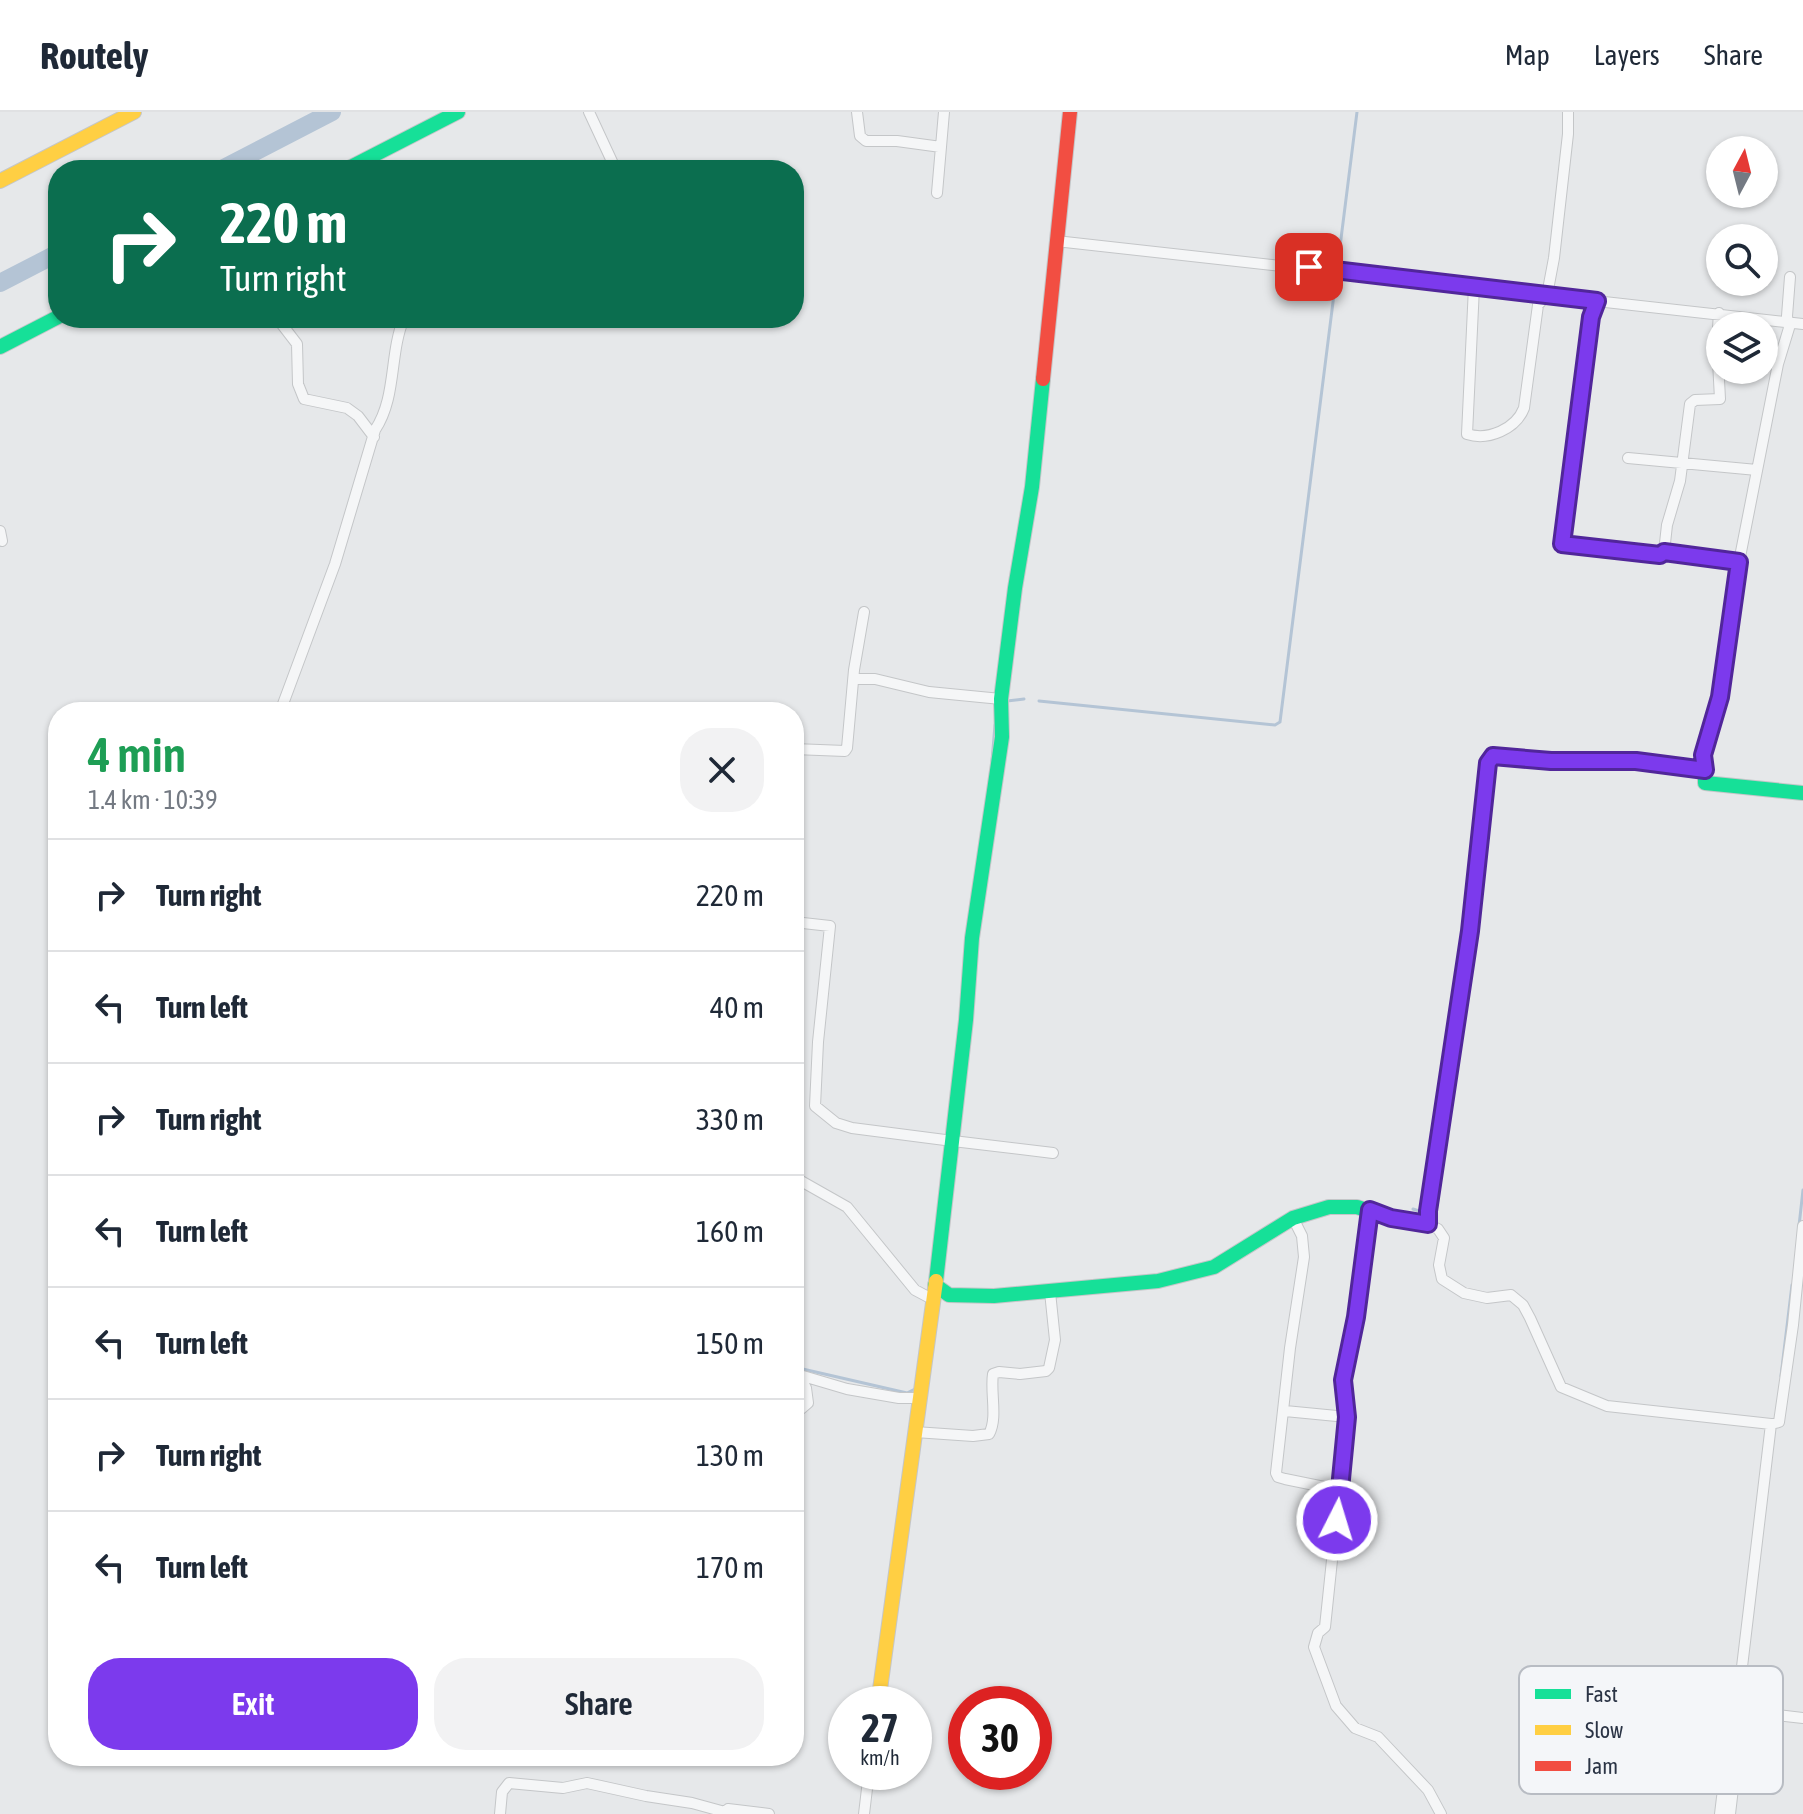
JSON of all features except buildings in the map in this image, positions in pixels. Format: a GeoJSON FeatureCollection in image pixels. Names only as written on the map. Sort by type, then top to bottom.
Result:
{"type":"FeatureCollection","features":[{"type":"Feature","properties":{"kind":"street"},"geometry":{"type":"LineString","coordinates":[[378,160],[458,112]]}},
{"type":"Feature","properties":{"kind":"street"},"geometry":{"type":"LineString","coordinates":[[589,112],[611,160]]}},
{"type":"Feature","properties":{"kind":"street"},"geometry":{"type":"LineString","coordinates":[[857,112],[860,136],[866,141],[897,141],[941,147]]}},
{"type":"Feature","properties":{"kind":"street"},"geometry":{"type":"LineString","coordinates":[[937,193],[944,112]]}},
{"type":"Feature","properties":{"kind":"street"},"geometry":{"type":"LineString","coordinates":[[880,1686],[933,1292],[949,1140],[966,1020],[972,938],[1002,737],[1001,699],[1032,487],[1070,112]]}},
{"type":"Feature","properties":{"kind":"street"},"geometry":{"type":"LineString","coordinates":[[1474,287],[1467,434],[1473,437],[1500,434],[1521,415],[1538,305],[1547,295],[1554,258],[1568,112]]}},
{"type":"Feature","properties":{"kind":"street"},"geometry":{"type":"LineString","coordinates":[[0,181],[7,174],[131,113]]}},
{"type":"Feature","properties":{"kind":"street"},"geometry":{"type":"LineString","coordinates":[[1056,241],[1709,312]]}},
{"type":"Feature","properties":{"kind":"street"},"geometry":{"type":"LineString","coordinates":[[1790,277],[1789,328],[1778,364],[1739,562],[1720,697],[1703,755],[1705,783],[1803,793]]}},
{"type":"Feature","properties":{"kind":"street"},"geometry":{"type":"LineString","coordinates":[[1597,301],[1591,317],[1562,544],[1739,562]]}},
{"type":"Feature","properties":{"kind":"street"},"geometry":{"type":"LineString","coordinates":[[1778,321],[1803,324]]}},
{"type":"Feature","properties":{"kind":"street"},"geometry":{"type":"LineString","coordinates":[[0,347],[48,322]]}},
{"type":"Feature","properties":{"kind":"street"},"geometry":{"type":"LineString","coordinates":[[285,328],[297,344],[298,384],[304,399],[347,408],[358,416],[374,437]]}},
{"type":"Feature","properties":{"kind":"street"},"geometry":{"type":"LineString","coordinates":[[284,702],[335,564],[392,385],[394,347],[401,328]]}},
{"type":"Feature","properties":{"kind":"street"},"geometry":{"type":"LineString","coordinates":[[1664,552],[1667,525],[1677,498],[1690,404],[1695,400],[1720,399],[1719,384]]}},
{"type":"Feature","properties":{"kind":"street"},"geometry":{"type":"LineString","coordinates":[[1628,458],[1757,470]]}},
{"type":"Feature","properties":{"kind":"street"},"geometry":{"type":"LineString","coordinates":[[804,749],[845,751],[864,612]]}},
{"type":"Feature","properties":{"kind":"street"},"geometry":{"type":"LineString","coordinates":[[855,679],[891,681],[929,692],[1001,699]]}},
{"type":"Feature","properties":{"kind":"street"},"geometry":{"type":"LineString","coordinates":[[1428,1224],[1470,931],[1488,763],[1493,756],[1551,761],[1591,759],[1705,770]]}},
{"type":"Feature","properties":{"kind":"street"},"geometry":{"type":"LineString","coordinates":[[804,923],[830,926],[813,1099],[815,1106],[836,1123],[852,1128],[1053,1153]]}},
{"type":"Feature","properties":{"kind":"street"},"geometry":{"type":"LineString","coordinates":[[804,1183],[847,1207],[915,1290],[949,1295],[994,1296],[1158,1281],[1214,1267],[1293,1218],[1329,1207],[1357,1207],[1391,1218],[1428,1224],[1438,1229],[1444,1238],[1439,1265],[1442,1279],[1464,1293],[1487,1298],[1511,1295],[1523,1305],[1561,1387],[1607,1406],[1775,1423]]}},
{"type":"Feature","properties":{"kind":"street"},"geometry":{"type":"LineString","coordinates":[[1370,1210],[1356,1317],[1343,1380],[1347,1417],[1325,1627],[1315,1640],[1315,1656],[1336,1706],[1355,1728],[1378,1737],[1428,1790],[1441,1814]]}},
{"type":"Feature","properties":{"kind":"street"},"geometry":{"type":"LineString","coordinates":[[1293,1218],[1302,1236],[1304,1257],[1276,1473],[1278,1477],[1339,1490]]}},
{"type":"Feature","properties":{"kind":"street"},"geometry":{"type":"LineString","coordinates":[[1742,1666],[1775,1423],[1793,1325],[1803,1226]]}},
{"type":"Feature","properties":{"kind":"street"},"geometry":{"type":"LineString","coordinates":[[915,1432],[983,1437],[989,1434],[993,1426],[993,1374],[1020,1374],[1049,1368],[1055,1340],[1050,1292]]}},
{"type":"Feature","properties":{"kind":"street"},"geometry":{"type":"LineString","coordinates":[[804,1376],[847,1389],[899,1398],[919,1398]]}},
{"type":"Feature","properties":{"kind":"street"},"geometry":{"type":"LineString","coordinates":[[804,1384],[808,1403],[804,1406]]}},
{"type":"Feature","properties":{"kind":"street"},"geometry":{"type":"LineString","coordinates":[[1285,1411],[1347,1417]]}},
{"type":"Feature","properties":{"kind":"street"},"geometry":{"type":"LineString","coordinates":[[1783,1716],[1803,1718]]}},
{"type":"Feature","properties":{"kind":"street"},"geometry":{"type":"LineString","coordinates":[[500,1814],[502,1792],[509,1783],[563,1788],[587,1783],[717,1808],[723,1813],[728,1809],[769,1814]]}},
{"type":"Feature","properties":{"kind":"street"},"geometry":{"type":"LineString","coordinates":[[864,1814],[867,1790]]}},
{"type":"Feature","properties":{"kind":"street"},"geometry":{"type":"LineString","coordinates":[[1720,1814],[1722,1794]]}},
{"type":"Feature","properties":{"kind":"street"},"geometry":{"type":"LineString","coordinates":[[1730,1814],[1732,1794]]}},
{"type":"Feature","properties":{"kind":"waterway"},"geometry":{"type":"LineString","coordinates":[[239,160],[332,112]]}},
{"type":"Feature","properties":{"kind":"waterway"},"geometry":{"type":"LineString","coordinates":[[1039,701],[1275,725],[1280,722],[1357,112]]}},
{"type":"Feature","properties":{"kind":"waterway"},"geometry":{"type":"LineString","coordinates":[[0,283],[48,258]]}},
{"type":"Feature","properties":{"kind":"waterway"},"geometry":{"type":"LineString","coordinates":[[1007,701],[1024,699]]}},
{"type":"Feature","properties":{"kind":"waterway"},"geometry":{"type":"LineString","coordinates":[[992,761],[995,725]]}},
{"type":"Feature","properties":{"kind":"waterway"},"geometry":{"type":"LineString","coordinates":[[1799,1226],[1803,1190]]}},
{"type":"Feature","properties":{"kind":"waterway"},"geometry":{"type":"LineString","coordinates":[[1413,1209],[1425,1213]]}},
{"type":"Feature","properties":{"kind":"waterway"},"geometry":{"type":"LineString","coordinates":[[1781,1376],[1792,1285]]}},
{"type":"Feature","properties":{"kind":"waterway"},"geometry":{"type":"LineString","coordinates":[[804,1369],[907,1393],[915,1389]]}},
{"type":"Feature","properties":{"kind":"traffic: fast"},"geometry":{"type":"LineString","coordinates":[[364,160],[458,112]]}},
{"type":"Feature","properties":{"kind":"traffic: fast"},"geometry":{"type":"LineString","coordinates":[[0,347],[48,322]]}},
{"type":"Feature","properties":{"kind":"traffic: fast"},"geometry":{"type":"LineString","coordinates":[[936,1281],[966,1020],[972,938],[1002,737],[1001,699],[1032,487],[1043,379]]}},
{"type":"Feature","properties":{"kind":"traffic: fast"},"geometry":{"type":"LineString","coordinates":[[1656,764],[1705,770],[1705,783],[1803,793]]}},
{"type":"Feature","properties":{"kind":"traffic: fast"},"geometry":{"type":"LineString","coordinates":[[935,1285],[949,1295],[994,1296],[1158,1281],[1214,1267],[1293,1218],[1329,1207],[1357,1207],[1391,1218],[1428,1223]]}},
{"type":"Feature","properties":{"kind":"traffic: slow"},"geometry":{"type":"LineString","coordinates":[[0,181],[134,112]]}},
{"type":"Feature","properties":{"kind":"traffic: slow"},"geometry":{"type":"LineString","coordinates":[[1428,1223],[1473,905]]}},
{"type":"Feature","properties":{"kind":"traffic: slow"},"geometry":{"type":"LineString","coordinates":[[880,1686],[936,1281]]}},
{"type":"Feature","properties":{"kind":"traffic: jam"},"geometry":{"type":"LineString","coordinates":[[1043,379],[1070,112]]}},
{"type":"Feature","properties":{"kind":"traffic: jam"},"geometry":{"type":"LineString","coordinates":[[1473,905],[1488,763],[1493,756],[1656,764]]}},
{"type":"Feature","properties":{"kind":"route"},"geometry":{"type":"LineString","coordinates":[[1309,267],[1597,301],[1591,317],[1562,544],[1739,562],[1720,697],[1703,755],[1705,770],[1591,759],[1551,761],[1493,756],[1488,763],[1470,931],[1428,1224],[1391,1218],[1370,1210],[1356,1317],[1343,1380],[1347,1417],[1337,1520]]}}]}
